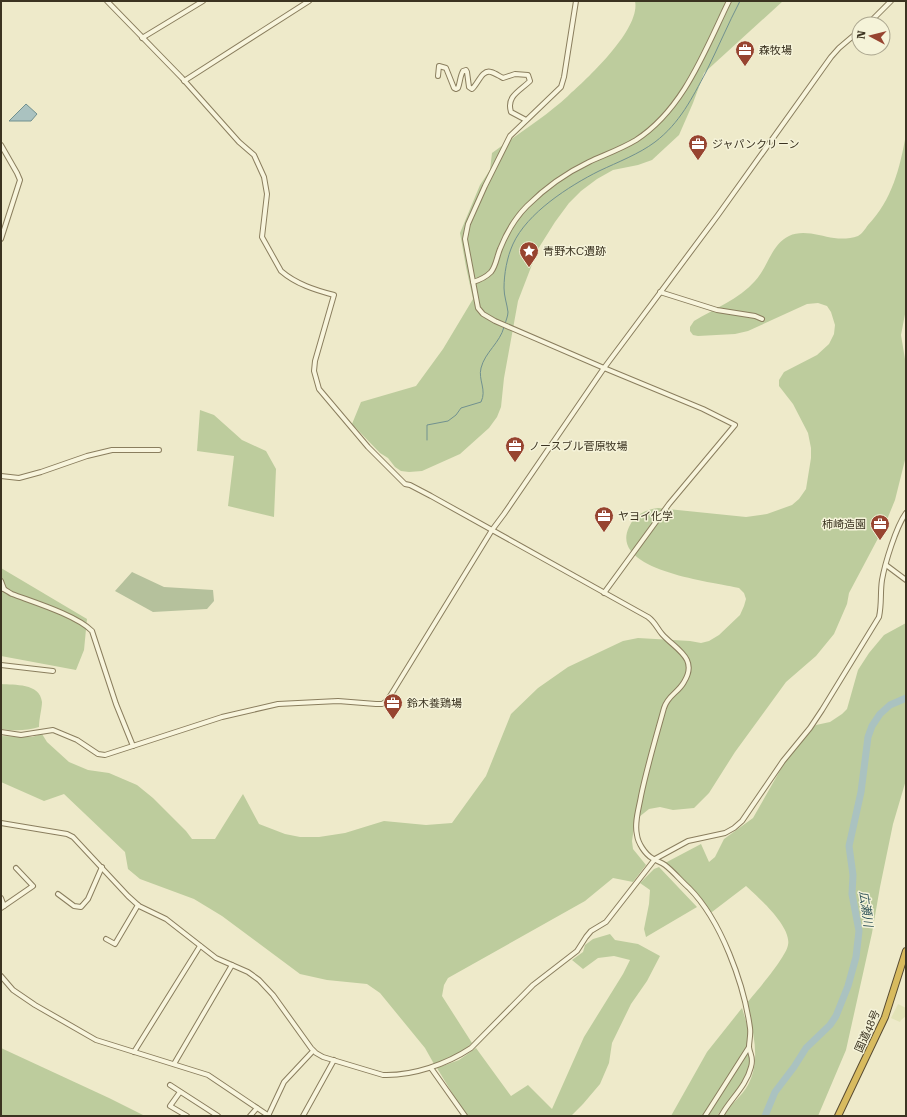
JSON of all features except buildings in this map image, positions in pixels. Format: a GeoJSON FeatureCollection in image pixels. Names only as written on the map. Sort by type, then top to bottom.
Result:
{"type":"FeatureCollection","features":[{"type":"Feature","properties":{"kind":"highway","name":"国道48号"},"geometry":{"type":"LineString","coordinates":[[838,1116],[885,1017],[906,951]]}},
{"type":"Feature","properties":{"kind":"street"},"geometry":{"type":"LineString","coordinates":[[107,1],[184,81],[225,128],[254,154],[264,177],[267,194],[262,237],[281,271],[298,283],[334,295],[315,361],[315,377],[319,389],[368,447],[405,484],[432,496],[652,620],[662,634],[685,655],[688,660],[688,670],[684,682],[666,701],[639,804],[636,829],[637,836],[643,848],[651,857],[665,865],[692,892],[709,914],[718,930],[736,973],[750,1028],[749,1047],[752,1055],[752,1062],[748,1078],[721,1116]]}},
{"type":"Feature","properties":{"kind":"street"},"geometry":{"type":"LineString","coordinates":[[142,38],[203,1]]}},
{"type":"Feature","properties":{"kind":"street"},"geometry":{"type":"LineString","coordinates":[[184,81],[309,1]]}},
{"type":"Feature","properties":{"kind":"street"},"geometry":{"type":"LineString","coordinates":[[576,1],[564,77],[561,87],[507,140],[468,224],[466,239],[478,308],[483,314],[495,321],[703,409],[735,425],[669,504],[604,593]]}},
{"type":"Feature","properties":{"kind":"street"},"geometry":{"type":"LineString","coordinates":[[473,282],[479,280],[492,271],[499,250],[515,220],[526,207],[542,193],[573,171],[637,139],[653,128],[670,110],[691,78],[729,1]]}},
{"type":"Feature","properties":{"kind":"street"},"geometry":{"type":"LineString","coordinates":[[876,16],[892,1]]}},
{"type":"Feature","properties":{"kind":"street"},"geometry":{"type":"LineString","coordinates":[[1,732],[21,734],[53,730],[77,740],[94,752],[105,755],[222,718],[278,704],[338,701],[382,704],[386,701],[492,530],[604,368],[778,133],[831,57],[851,38]]}},
{"type":"Feature","properties":{"kind":"street"},"geometry":{"type":"LineString","coordinates":[[438,76],[439,66],[446,68],[454,88],[458,88],[461,73],[466,70],[469,87],[472,89],[483,73],[487,71],[503,78],[515,74],[528,75],[530,81],[512,96],[510,100],[511,112],[526,120]]}},
{"type":"Feature","properties":{"kind":"street"},"geometry":{"type":"LineString","coordinates":[[1,145],[20,180],[1,239]]}},
{"type":"Feature","properties":{"kind":"street"},"geometry":{"type":"LineString","coordinates":[[660,292],[717,310],[755,316],[762,320]]}},
{"type":"Feature","properties":{"kind":"street"},"geometry":{"type":"LineString","coordinates":[[1,476],[18,478],[87,456],[112,450],[159,450]]}},
{"type":"Feature","properties":{"kind":"street"},"geometry":{"type":"LineString","coordinates":[[1,824],[60,833],[73,837],[128,896],[143,909],[166,919],[216,958],[248,972],[258,980],[273,995],[313,1051],[323,1057],[383,1075],[431,1068],[460,1055],[471,1048],[533,985],[571,957],[577,951],[586,936],[609,918],[655,859],[688,842],[725,833],[742,821],[783,761],[810,728],[879,617],[882,604],[882,580],[896,533],[901,520],[906,513]]}},
{"type":"Feature","properties":{"kind":"street"},"geometry":{"type":"LineString","coordinates":[[886,565],[906,580]]}},
{"type":"Feature","properties":{"kind":"street"},"geometry":{"type":"LineString","coordinates":[[1,581],[3,588],[10,593],[61,613],[92,631],[116,704],[133,746]]}},
{"type":"Feature","properties":{"kind":"street"},"geometry":{"type":"LineString","coordinates":[[1,665],[53,671]]}},
{"type":"Feature","properties":{"kind":"street"},"geometry":{"type":"LineString","coordinates":[[58,894],[74,906],[81,907],[88,899],[102,867]]}},
{"type":"Feature","properties":{"kind":"street"},"geometry":{"type":"LineString","coordinates":[[1,898],[3,907],[33,886],[16,868]]}},
{"type":"Feature","properties":{"kind":"street"},"geometry":{"type":"LineString","coordinates":[[106,939],[115,944],[138,905]]}},
{"type":"Feature","properties":{"kind":"street"},"geometry":{"type":"LineString","coordinates":[[134,1052],[200,946]]}},
{"type":"Feature","properties":{"kind":"street"},"geometry":{"type":"LineString","coordinates":[[174,1064],[232,965]]}},
{"type":"Feature","properties":{"kind":"street"},"geometry":{"type":"LineString","coordinates":[[1,976],[13,990],[35,1006],[96,1040],[208,1075],[268,1116],[284,1082],[313,1051]]}},
{"type":"Feature","properties":{"kind":"street"},"geometry":{"type":"LineString","coordinates":[[705,1116],[749,1047]]}},
{"type":"Feature","properties":{"kind":"street"},"geometry":{"type":"LineString","coordinates":[[303,1116],[334,1060]]}},
{"type":"Feature","properties":{"kind":"street"},"geometry":{"type":"LineString","coordinates":[[431,1068],[465,1116]]}},
{"type":"Feature","properties":{"kind":"street"},"geometry":{"type":"LineString","coordinates":[[170,1085],[218,1116]]}},
{"type":"Feature","properties":{"kind":"street"},"geometry":{"type":"LineString","coordinates":[[180,1092],[170,1106],[187,1116]]}},
{"type":"Feature","properties":{"kind":"street"},"geometry":{"type":"LineString","coordinates":[[250,1116],[257,1108]]}},
{"type":"Feature","properties":{"kind":"green space"},"geometry":{"type":"Polygon","coordinates":[[[635,1],[783,1],[704,73],[679,135],[652,160],[638,165],[613,170],[597,179],[581,191],[569,203],[555,222],[538,249],[518,301],[504,378],[501,407],[497,417],[489,428],[460,454],[422,471],[401,471],[395,467],[388,458],[380,453],[352,424],[361,402],[416,386],[443,349],[473,299],[460,233],[480,185],[490,170],[492,153],[559,104],[600,65],[622,39],[630,25],[635,12],[635,1]]]}},
{"type":"Feature","properties":{"kind":"green space"},"geometry":{"type":"Polygon","coordinates":[[[906,134],[906,309],[901,335],[906,365],[905,460],[895,500],[884,527],[849,593],[847,604],[834,634],[816,656],[786,682],[735,752],[709,793],[694,808],[673,810],[660,807],[649,809],[639,817],[634,827],[632,841],[633,849],[646,865],[633,882],[613,878],[585,901],[448,978],[444,985],[442,996],[472,1043],[457,1056],[434,1064],[425,1048],[380,993],[367,984],[327,980],[300,974],[222,916],[194,899],[140,879],[128,869],[125,852],[64,794],[44,801],[1,782],[1,736],[32,737],[42,734],[47,742],[69,762],[88,770],[109,773],[137,785],[153,798],[192,839],[215,839],[243,794],[259,824],[285,834],[300,837],[319,837],[345,833],[384,821],[426,825],[452,823],[486,776],[511,714],[538,688],[568,667],[623,641],[638,638],[701,643],[709,641],[719,635],[740,615],[746,599],[744,593],[739,588],[688,578],[667,572],[648,564],[634,554],[627,542],[629,527],[634,519],[641,513],[658,508],[746,517],[767,514],[792,505],[799,499],[806,489],[811,458],[811,448],[808,433],[793,404],[779,386],[779,380],[784,372],[817,355],[829,344],[834,334],[835,325],[831,312],[827,306],[818,303],[807,304],[748,331],[735,334],[698,336],[693,335],[690,331],[690,327],[694,321],[726,303],[749,287],[755,281],[778,245],[789,236],[806,233],[843,239],[855,237],[861,234],[883,205],[894,183],[906,134]]]}},
{"type":"Feature","properties":{"kind":"green space"},"geometry":{"type":"Polygon","coordinates":[[[200,410],[214,415],[242,440],[266,451],[276,469],[274,517],[228,506],[234,456],[197,451],[200,410]]]}},
{"type":"Feature","properties":{"kind":"green space"},"geometry":{"type":"Polygon","coordinates":[[[1,568],[87,619],[84,650],[76,670],[1,656],[1,568]]]}},
{"type":"Feature","properties":{"kind":"green space"},"geometry":{"type":"Polygon","coordinates":[[[132,572],[164,587],[213,590],[214,601],[207,609],[153,612],[115,591],[132,572]]]}},
{"type":"Feature","properties":{"kind":"green space"},"geometry":{"type":"Polygon","coordinates":[[[906,623],[906,780],[893,824],[872,933],[846,1050],[818,1116],[722,1116],[748,1085],[752,1075],[755,1044],[747,1003],[782,957],[788,945],[788,938],[780,921],[746,886],[708,915],[699,901],[665,863],[701,844],[709,862],[715,857],[724,839],[753,818],[799,737],[816,725],[830,722],[847,709],[858,670],[869,653],[884,635],[906,623]]]}},
{"type":"Feature","properties":{"kind":"green space"},"geometry":{"type":"Polygon","coordinates":[[[1,684],[26,686],[37,691],[42,702],[39,727],[20,730],[1,729],[1,684]]]}},
{"type":"Feature","properties":{"kind":"green space"},"geometry":{"type":"Polygon","coordinates":[[[659,867],[697,907],[646,937],[644,929],[650,890],[640,883],[654,869],[659,867]]]}},
{"type":"Feature","properties":{"kind":"green space"},"geometry":{"type":"Polygon","coordinates":[[[610,934],[615,940],[638,944],[660,956],[647,981],[631,1004],[612,1043],[609,1063],[600,1084],[571,1116],[466,1116],[437,1068],[459,1060],[476,1048],[511,1096],[528,1085],[552,1109],[584,1037],[630,960],[614,956],[598,958],[583,969],[572,960],[583,952],[585,945],[593,939],[610,934]]]}},
{"type":"Feature","properties":{"kind":"green space"},"geometry":{"type":"Polygon","coordinates":[[[898,1004],[906,1008],[906,1016],[900,1022],[891,1018],[898,1004]]]}},
{"type":"Feature","properties":{"kind":"green space"},"geometry":{"type":"Polygon","coordinates":[[[742,1008],[750,1039],[751,1058],[746,1077],[741,1087],[717,1116],[671,1116],[707,1052],[742,1008]]]}},
{"type":"Feature","properties":{"kind":"green space"},"geometry":{"type":"Polygon","coordinates":[[[1,1048],[109,1098],[145,1116],[1,1116],[1,1048]]]}},
{"type":"Feature","properties":{"kind":"water"},"geometry":{"type":"Polygon","coordinates":[[[26,104],[37,114],[31,121],[9,121],[26,104]]]}},
{"type":"Feature","properties":{"kind":"waterway"},"geometry":{"type":"LineString","coordinates":[[505,324],[508,312],[504,291],[505,271],[511,249],[519,233],[538,211],[562,193],[587,177],[642,150],[655,142],[672,127],[685,110],[696,91],[740,1]]}},
{"type":"Feature","properties":{"kind":"waterway"},"geometry":{"type":"LineString","coordinates":[[427,440],[427,425],[448,421],[456,415],[461,408],[481,402],[483,398],[480,372],[481,368],[504,327]]}},
{"type":"Feature","properties":{"kind":"waterway","name":"広瀬川"},"geometry":{"type":"LineString","coordinates":[[765,1116],[775,1092],[806,1048],[830,1025],[836,1016],[848,986],[856,957],[859,931],[852,894],[853,875],[849,846],[861,792],[868,737],[872,726],[880,714],[890,705],[906,698]]}},
{"type":"Feature","properties":{"kind":"place","name":"森牧場"},"geometry":{"type":"Point","coordinates":[745,67]}},
{"type":"Feature","properties":{"kind":"place","name":"ジャパンクリーン"},"geometry":{"type":"Point","coordinates":[698,161]}},
{"type":"Feature","properties":{"kind":"place","name":"青野木C遺跡"},"geometry":{"type":"Point","coordinates":[529,268]}},
{"type":"Feature","properties":{"kind":"place","name":"ノースブル菅原牧場"},"geometry":{"type":"Point","coordinates":[515,463]}},
{"type":"Feature","properties":{"kind":"place","name":"ヤヨイ化学"},"geometry":{"type":"Point","coordinates":[604,533]}},
{"type":"Feature","properties":{"kind":"place","name":"柿崎造園"},"geometry":{"type":"Point","coordinates":[880,541]}},
{"type":"Feature","properties":{"kind":"place","name":"鈴木養鶏場"},"geometry":{"type":"Point","coordinates":[393,720]}}]}
